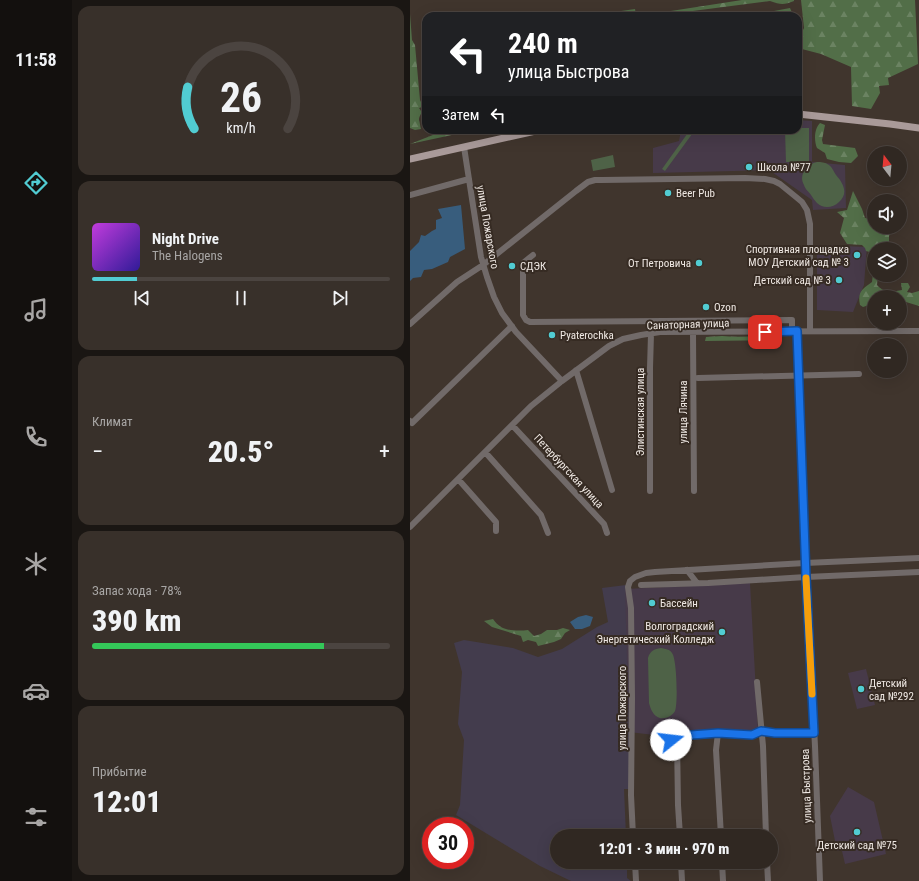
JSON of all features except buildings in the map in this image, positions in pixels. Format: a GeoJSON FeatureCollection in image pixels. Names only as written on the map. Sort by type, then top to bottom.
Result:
{"type":"FeatureCollection","features":[{"type":"Feature","properties":{"kind":"main road"},"geometry":{"type":"LineString","coordinates":[[802,114],[919,128]]}},
{"type":"Feature","properties":{"kind":"main road"},"geometry":{"type":"LineString","coordinates":[[410,159],[522,134]]}},
{"type":"Feature","properties":{"kind":"street","name":"улица Пожарского"},"geometry":{"type":"LineString","coordinates":[[464,147],[477,236],[483,265],[494,297],[502,313],[512,326],[562,381]]}},
{"type":"Feature","properties":{"kind":"street"},"geometry":{"type":"LineString","coordinates":[[410,324],[457,282],[483,265],[576,191],[592,181],[717,178],[765,179],[776,182],[796,196],[805,207],[809,216],[810,224],[810,331]]}},
{"type":"Feature","properties":{"kind":"street"},"geometry":{"type":"LineString","coordinates":[[410,195],[469,179]]}},
{"type":"Feature","properties":{"kind":"street"},"geometry":{"type":"LineString","coordinates":[[534,255],[523,263],[523,315],[528,322],[792,320],[795,331]]}},
{"type":"Feature","properties":{"kind":"street"},"geometry":{"type":"LineString","coordinates":[[724,321],[724,332]]}},
{"type":"Feature","properties":{"kind":"street"},"geometry":{"type":"LineString","coordinates":[[410,421],[412,423],[512,326]]}},
{"type":"Feature","properties":{"kind":"street","name":"улица Быстрова"},"geometry":{"type":"LineString","coordinates":[[795,331],[799,375],[805,563],[820,881]]}},
{"type":"Feature","properties":{"kind":"street","name":"Санаторная улица"},"geometry":{"type":"LineString","coordinates":[[410,527],[538,400],[608,346],[623,339],[660,332],[919,331]]}},
{"type":"Feature","properties":{"kind":"street","name":"улица Лячина"},"geometry":{"type":"LineString","coordinates":[[693,332],[694,491]]}},
{"type":"Feature","properties":{"kind":"street","name":"Элистинская улица"},"geometry":{"type":"LineString","coordinates":[[650,491],[651,334]]}},
{"type":"Feature","properties":{"kind":"street"},"geometry":{"type":"LineString","coordinates":[[576,370],[612,490]]}},
{"type":"Feature","properties":{"kind":"street"},"geometry":{"type":"LineString","coordinates":[[698,378],[859,374]]}},
{"type":"Feature","properties":{"kind":"street","name":"Петербургская улица"},"geometry":{"type":"LineString","coordinates":[[512,425],[604,524],[607,533]]}},
{"type":"Feature","properties":{"kind":"street"},"geometry":{"type":"LineString","coordinates":[[485,452],[541,514],[548,533]]}},
{"type":"Feature","properties":{"kind":"street"},"geometry":{"type":"LineString","coordinates":[[458,479],[496,522],[496,531]]}},
{"type":"Feature","properties":{"kind":"street"},"geometry":{"type":"LineString","coordinates":[[687,570],[919,558]]}},
{"type":"Feature","properties":{"kind":"street","name":"улица Пожарского"},"geometry":{"type":"LineString","coordinates":[[633,829],[631,795],[631,608],[628,587],[630,581],[634,577],[646,573],[687,570]]}},
{"type":"Feature","properties":{"kind":"street"},"geometry":{"type":"LineString","coordinates":[[687,570],[697,583]]}},
{"type":"Feature","properties":{"kind":"street"},"geometry":{"type":"LineString","coordinates":[[641,585],[919,572]]}},
{"type":"Feature","properties":{"kind":"street"},"geometry":{"type":"LineString","coordinates":[[757,682],[766,829]]}},
{"type":"Feature","properties":{"kind":"street"},"geometry":{"type":"LineString","coordinates":[[680,829],[674,740],[691,735],[718,733],[752,735],[761,731],[775,733],[814,733]]}},
{"type":"Feature","properties":{"kind":"street"},"geometry":{"type":"LineString","coordinates":[[718,733],[716,750],[721,829]]}},
{"type":"Feature","properties":{"kind":"street"},"geometry":{"type":"LineString","coordinates":[[635,869],[636,881]]}},
{"type":"Feature","properties":{"kind":"street"},"geometry":{"type":"LineString","coordinates":[[681,869],[682,881]]}},
{"type":"Feature","properties":{"kind":"street"},"geometry":{"type":"LineString","coordinates":[[722,869],[723,881]]}},
{"type":"Feature","properties":{"kind":"street"},"geometry":{"type":"LineString","coordinates":[[767,869],[768,881]]}},
{"type":"Feature","properties":{"kind":"shaded area","name":"Школа №77"},"geometry":{"type":"Polygon","coordinates":[[[802,120],[812,121],[812,162],[845,165],[846,208],[813,210],[812,200],[769,170],[653,173],[653,148],[679,141],[680,134],[802,134],[802,120]]]}},
{"type":"Feature","properties":{"kind":"shaded area"},"geometry":{"type":"Polygon","coordinates":[[[817,245],[867,247],[864,285],[853,312],[817,310],[817,245]]]}},
{"type":"Feature","properties":{"kind":"shaded area"},"geometry":{"type":"Polygon","coordinates":[[[750,583],[758,729],[752,732],[714,730],[671,737],[629,732],[625,589],[750,583]]]}},
{"type":"Feature","properties":{"kind":"shaded area"},"geometry":{"type":"Polygon","coordinates":[[[626,585],[630,789],[624,789],[626,829],[550,829],[550,869],[627,869],[627,878],[631,881],[571,881],[540,866],[474,826],[474,817],[459,817],[456,815],[460,805],[464,740],[458,724],[462,672],[454,643],[464,640],[513,648],[538,657],[562,649],[597,627],[608,622],[602,588],[626,585]]]}},
{"type":"Feature","properties":{"kind":"shaded area","name":"Детский сад №292"},"geometry":{"type":"Polygon","coordinates":[[[866,669],[875,705],[857,709],[848,673],[866,669]]]}},
{"type":"Feature","properties":{"kind":"shaded area","name":"Детский сад №75"},"geometry":{"type":"Polygon","coordinates":[[[848,787],[874,802],[886,854],[845,864],[842,851],[837,851],[830,816],[848,787]]]}},
{"type":"Feature","properties":{"kind":"green space"},"geometry":{"type":"Polygon","coordinates":[[[742,0],[794,0],[782,4],[770,1],[685,12],[664,12],[742,0]]]}},
{"type":"Feature","properties":{"kind":"green space"},"geometry":{"type":"Polygon","coordinates":[[[801,0],[915,0],[918,64],[888,78],[889,85],[879,86],[880,93],[871,109],[852,106],[851,67],[821,54],[802,49],[802,32],[804,28],[801,0]]]}},
{"type":"Feature","properties":{"kind":"green space"},"geometry":{"type":"Polygon","coordinates":[[[790,8],[792,12],[768,12],[790,8]]]}},
{"type":"Feature","properties":{"kind":"green space"},"geometry":{"type":"Polygon","coordinates":[[[635,9],[636,12],[614,12],[635,9]]]}},
{"type":"Feature","properties":{"kind":"green space"},"geometry":{"type":"Polygon","coordinates":[[[410,14],[412,40],[415,45],[420,100],[422,104],[422,107],[419,108],[421,112],[419,120],[421,129],[415,130],[410,128],[410,14]]]}},
{"type":"Feature","properties":{"kind":"green space"},"geometry":{"type":"Polygon","coordinates":[[[820,123],[825,125],[822,140],[823,144],[855,148],[858,156],[851,163],[827,159],[825,153],[817,148],[815,135],[820,123]]]}},
{"type":"Feature","properties":{"kind":"green space"},"geometry":{"type":"Polygon","coordinates":[[[802,128],[809,128],[809,162],[786,162],[785,134],[802,134],[802,128]]]}},
{"type":"Feature","properties":{"kind":"green space"},"geometry":{"type":"Polygon","coordinates":[[[435,134],[456,134],[410,144],[435,134]]]}},
{"type":"Feature","properties":{"kind":"green space"},"geometry":{"type":"Polygon","coordinates":[[[687,134],[692,134],[665,171],[662,169],[687,134]]]}},
{"type":"Feature","properties":{"kind":"green space"},"geometry":{"type":"Polygon","coordinates":[[[613,155],[615,167],[593,171],[591,160],[613,155]]]}},
{"type":"Feature","properties":{"kind":"green space"},"geometry":{"type":"Polygon","coordinates":[[[817,162],[828,164],[843,185],[844,195],[842,199],[834,206],[825,207],[819,205],[806,189],[802,181],[804,170],[813,163],[817,162]]]}},
{"type":"Feature","properties":{"kind":"green space"},"geometry":{"type":"Polygon","coordinates":[[[853,191],[865,218],[867,218],[867,234],[890,234],[889,242],[867,242],[867,251],[862,245],[847,244],[840,233],[844,218],[837,212],[847,210],[853,191]]]}},
{"type":"Feature","properties":{"kind":"green space"},"geometry":{"type":"Polygon","coordinates":[[[872,282],[877,282],[877,285],[885,290],[867,290],[867,306],[863,307],[860,305],[859,296],[863,289],[872,282]]]}},
{"type":"Feature","properties":{"kind":"green space"},"geometry":{"type":"Polygon","coordinates":[[[901,283],[908,283],[910,287],[907,292],[907,290],[902,290],[901,283]]]}},
{"type":"Feature","properties":{"kind":"green space"},"geometry":{"type":"Polygon","coordinates":[[[919,291],[919,306],[907,302],[907,292],[912,293],[919,291]]]}},
{"type":"Feature","properties":{"kind":"green space"},"geometry":{"type":"Polygon","coordinates":[[[779,336],[781,340],[705,341],[706,337],[779,336]]]}},
{"type":"Feature","properties":{"kind":"green space"},"geometry":{"type":"Polygon","coordinates":[[[493,619],[501,627],[521,631],[528,630],[534,636],[547,630],[557,630],[563,628],[570,630],[565,633],[561,639],[538,646],[536,642],[528,640],[523,642],[521,636],[492,627],[484,621],[493,619]]]}},
{"type":"Feature","properties":{"kind":"green space"},"geometry":{"type":"Polygon","coordinates":[[[661,648],[669,650],[672,653],[675,664],[676,707],[672,715],[667,718],[661,718],[655,715],[651,710],[649,703],[648,658],[653,651],[661,648]]]}},
{"type":"Feature","properties":{"kind":"water"},"geometry":{"type":"Polygon","coordinates":[[[461,205],[465,249],[450,257],[448,262],[432,269],[424,270],[421,277],[413,278],[410,281],[410,251],[419,242],[421,235],[425,236],[436,229],[436,220],[442,218],[438,209],[461,205]]]}},
{"type":"Feature","properties":{"kind":"water"},"geometry":{"type":"Polygon","coordinates":[[[586,615],[593,617],[590,626],[582,629],[575,629],[570,622],[578,617],[586,615]]]}},
{"type":"Feature","properties":{"kind":"slow traffic"},"geometry":{"type":"LineString","coordinates":[[806,578],[812,694]]}},
{"type":"Feature","properties":{"kind":"place","name":"Школа №77"},"geometry":{"type":"Point","coordinates":[749,167]}},
{"type":"Feature","properties":{"kind":"place","name":"Beer Pub"},"geometry":{"type":"Point","coordinates":[668,193]}},
{"type":"Feature","properties":{"kind":"place","name":"Спортивная площадка МОУ Детский сад № 3"},"geometry":{"type":"Point","coordinates":[857,255]}},
{"type":"Feature","properties":{"kind":"place","name":"От Петровича"},"geometry":{"type":"Point","coordinates":[699,263]}},
{"type":"Feature","properties":{"kind":"place","name":"СДЭК"},"geometry":{"type":"Point","coordinates":[512,266]}},
{"type":"Feature","properties":{"kind":"place","name":"Детский сад № 3"},"geometry":{"type":"Point","coordinates":[839,280]}},
{"type":"Feature","properties":{"kind":"place","name":"Ozon"},"geometry":{"type":"Point","coordinates":[706,307]}},
{"type":"Feature","properties":{"kind":"place","name":"Pyaterochka"},"geometry":{"type":"Point","coordinates":[552,335]}},
{"type":"Feature","properties":{"kind":"place","name":"Бассейн"},"geometry":{"type":"Point","coordinates":[652,603]}},
{"type":"Feature","properties":{"kind":"place","name":"Волгоградский Энергетический Колледж"},"geometry":{"type":"Point","coordinates":[722,632]}},
{"type":"Feature","properties":{"kind":"place","name":"Детский сад №292"},"geometry":{"type":"Point","coordinates":[861,689]}},
{"type":"Feature","properties":{"kind":"place","name":"Детский сад №75"},"geometry":{"type":"Point","coordinates":[857,832]}},
{"type":"Feature","properties":{"kind":"route"},"geometry":{"type":"LineString","coordinates":[[671,740],[691,735],[718,733],[741,735],[752,735],[761,731],[775,733],[814,733],[806,577],[797,331],[765,332]]}}]}
